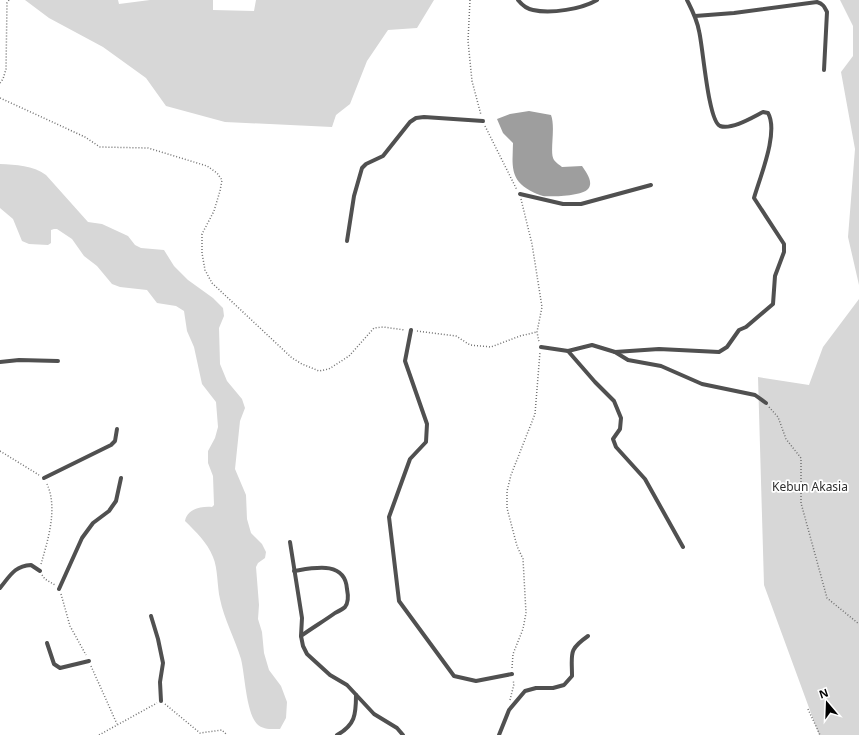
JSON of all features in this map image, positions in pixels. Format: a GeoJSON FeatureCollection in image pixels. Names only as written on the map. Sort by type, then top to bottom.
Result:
{"type":"FeatureCollection","features":[{"type":"Feature","properties":{"kind":"lane"},"geometry":{"type":"LineString","coordinates":[[518,0],[522,5],[532,10],[550,12],[582,7],[597,0]]}},
{"type":"Feature","properties":{"kind":"lane"},"geometry":{"type":"LineString","coordinates":[[615,352],[659,349],[719,352],[727,347],[739,330],[746,327],[773,304],[775,276],[784,252],[784,244],[754,198],[773,130],[770,115],[764,112],[742,123],[727,127],[720,126],[715,122],[709,100],[700,32],[696,16],[687,0]]}},
{"type":"Feature","properties":{"kind":"lane"},"geometry":{"type":"LineString","coordinates":[[696,16],[821,3],[824,5],[827,12],[824,70]]}},
{"type":"Feature","properties":{"kind":"lane"},"geometry":{"type":"LineString","coordinates":[[347,241],[354,196],[362,168],[366,164],[383,156],[410,122],[416,118],[424,117],[483,121]]}},
{"type":"Feature","properties":{"kind":"lane"},"geometry":{"type":"LineString","coordinates":[[520,194],[563,204],[581,204],[651,186]]}},
{"type":"Feature","properties":{"kind":"lane"},"geometry":{"type":"LineString","coordinates":[[411,330],[405,361],[427,424],[426,442],[410,459],[389,517],[399,601],[454,676],[476,681],[512,674]]}},
{"type":"Feature","properties":{"kind":"lane"},"geometry":{"type":"LineString","coordinates":[[540,347],[568,351],[592,345],[615,352],[628,360],[661,366],[702,384],[755,395],[766,403]]}},
{"type":"Feature","properties":{"kind":"lane"},"geometry":{"type":"LineString","coordinates":[[568,351],[614,401],[621,418],[620,429],[613,439],[616,447],[645,479],[682,547]]}},
{"type":"Feature","properties":{"kind":"lane"},"geometry":{"type":"LineString","coordinates":[[0,362],[19,360],[58,362]]}},
{"type":"Feature","properties":{"kind":"lane"},"geometry":{"type":"LineString","coordinates":[[44,478],[111,445],[115,441],[117,429]]}},
{"type":"Feature","properties":{"kind":"lane"},"geometry":{"type":"LineString","coordinates":[[60,589],[82,538],[93,523],[109,510],[116,501],[121,478]]}},
{"type":"Feature","properties":{"kind":"lane"},"geometry":{"type":"LineString","coordinates":[[290,542],[302,618],[301,636],[303,646],[307,654],[330,675],[347,685],[374,714],[397,728],[403,735]]}},
{"type":"Feature","properties":{"kind":"lane"},"geometry":{"type":"LineString","coordinates":[[0,588],[16,568],[31,565],[40,572]]}},
{"type":"Feature","properties":{"kind":"lane"},"geometry":{"type":"LineString","coordinates":[[294,571],[321,567],[328,568],[339,572],[347,586],[348,597],[345,606],[301,636]]}},
{"type":"Feature","properties":{"kind":"lane"},"geometry":{"type":"LineString","coordinates":[[151,616],[163,663],[160,682],[161,701]]}},
{"type":"Feature","properties":{"kind":"lane"},"geometry":{"type":"LineString","coordinates":[[499,735],[509,710],[525,691],[536,688],[553,688],[564,685],[572,676],[572,652],[576,645],[588,636]]}},
{"type":"Feature","properties":{"kind":"lane"},"geometry":{"type":"LineString","coordinates":[[47,643],[54,664],[60,668],[88,661]]}},
{"type":"Feature","properties":{"kind":"lane"},"geometry":{"type":"LineString","coordinates":[[336,735],[346,730],[354,720],[356,695]]}},
{"type":"Feature","properties":{"kind":"path"},"geometry":{"type":"LineString","coordinates":[[0,83],[6,69],[7,3],[9,0]]}},
{"type":"Feature","properties":{"kind":"path"},"geometry":{"type":"LineString","coordinates":[[470,0],[468,47],[476,100],[483,121],[520,194],[532,244],[542,307],[537,332],[540,347],[535,414],[510,475],[507,491],[507,508],[517,546],[523,559],[526,613],[523,629],[513,654],[512,674],[514,684],[510,700],[507,704]]}},
{"type":"Feature","properties":{"kind":"path"},"geometry":{"type":"LineString","coordinates":[[0,98],[85,137],[100,147],[148,148],[207,166],[217,173],[222,180],[220,191],[214,210],[202,234],[204,270],[212,283],[292,358],[302,364],[319,371],[329,369],[349,356],[374,328],[383,327],[456,336],[470,345],[491,347],[520,336],[537,332]]}},
{"type":"Feature","properties":{"kind":"path"},"geometry":{"type":"LineString","coordinates":[[766,403],[778,417],[786,439],[801,458],[801,503],[827,598],[859,624]]}},
{"type":"Feature","properties":{"kind":"path"},"geometry":{"type":"LineString","coordinates":[[99,735],[161,701],[200,733],[222,730],[227,735]]}},
{"type":"Feature","properties":{"kind":"path"},"geometry":{"type":"LineString","coordinates":[[808,709],[820,735]]}},
{"type":"Feature","properties":{"kind":"green space"},"geometry":{"type":"Polygon","coordinates":[[[25,0],[118,0],[119,4],[150,0],[213,0],[213,10],[254,11],[256,0],[434,0],[417,28],[388,30],[367,61],[350,104],[336,115],[332,127],[225,122],[166,106],[146,78],[103,47],[49,18],[25,0]]]}},
{"type":"Feature","properties":{"kind":"green space"},"geometry":{"type":"Polygon","coordinates":[[[840,0],[859,0],[859,285],[848,237],[855,149],[841,72],[853,56],[853,26],[840,0]]]}},
{"type":"Feature","properties":{"kind":"green space"},"geometry":{"type":"Polygon","coordinates":[[[0,164],[24,166],[36,169],[46,175],[88,222],[102,224],[128,236],[135,245],[141,248],[164,250],[174,266],[188,280],[213,298],[223,308],[224,316],[219,328],[220,364],[227,381],[242,399],[245,408],[240,421],[235,469],[246,495],[247,519],[251,533],[262,544],[266,552],[265,558],[258,563],[256,567],[259,605],[258,619],[262,632],[264,653],[269,670],[281,686],[287,702],[286,718],[280,729],[268,729],[262,727],[257,724],[253,718],[248,702],[241,659],[227,622],[219,594],[215,561],[204,542],[185,521],[186,517],[195,509],[212,507],[214,505],[213,476],[208,463],[208,451],[215,438],[218,427],[216,402],[202,384],[194,347],[187,331],[184,311],[176,306],[157,303],[147,290],[120,287],[112,284],[97,266],[84,256],[72,239],[57,229],[51,230],[51,243],[48,245],[29,244],[22,241],[13,219],[0,208],[0,164]]]}},
{"type":"Feature","properties":{"kind":"green space","name":"Kebun Akasia"},"geometry":{"type":"Polygon","coordinates":[[[859,299],[859,735],[819,735],[764,585],[758,377],[809,385],[823,347],[859,299]]]}},
{"type":"Feature","properties":{"kind":"shaded area"},"geometry":{"type":"Polygon","coordinates":[[[529,111],[551,115],[553,127],[552,152],[554,160],[562,167],[582,166],[590,180],[590,186],[588,189],[573,195],[543,196],[530,190],[519,182],[513,168],[513,143],[503,133],[497,119],[510,114],[529,111]]]}}]}
